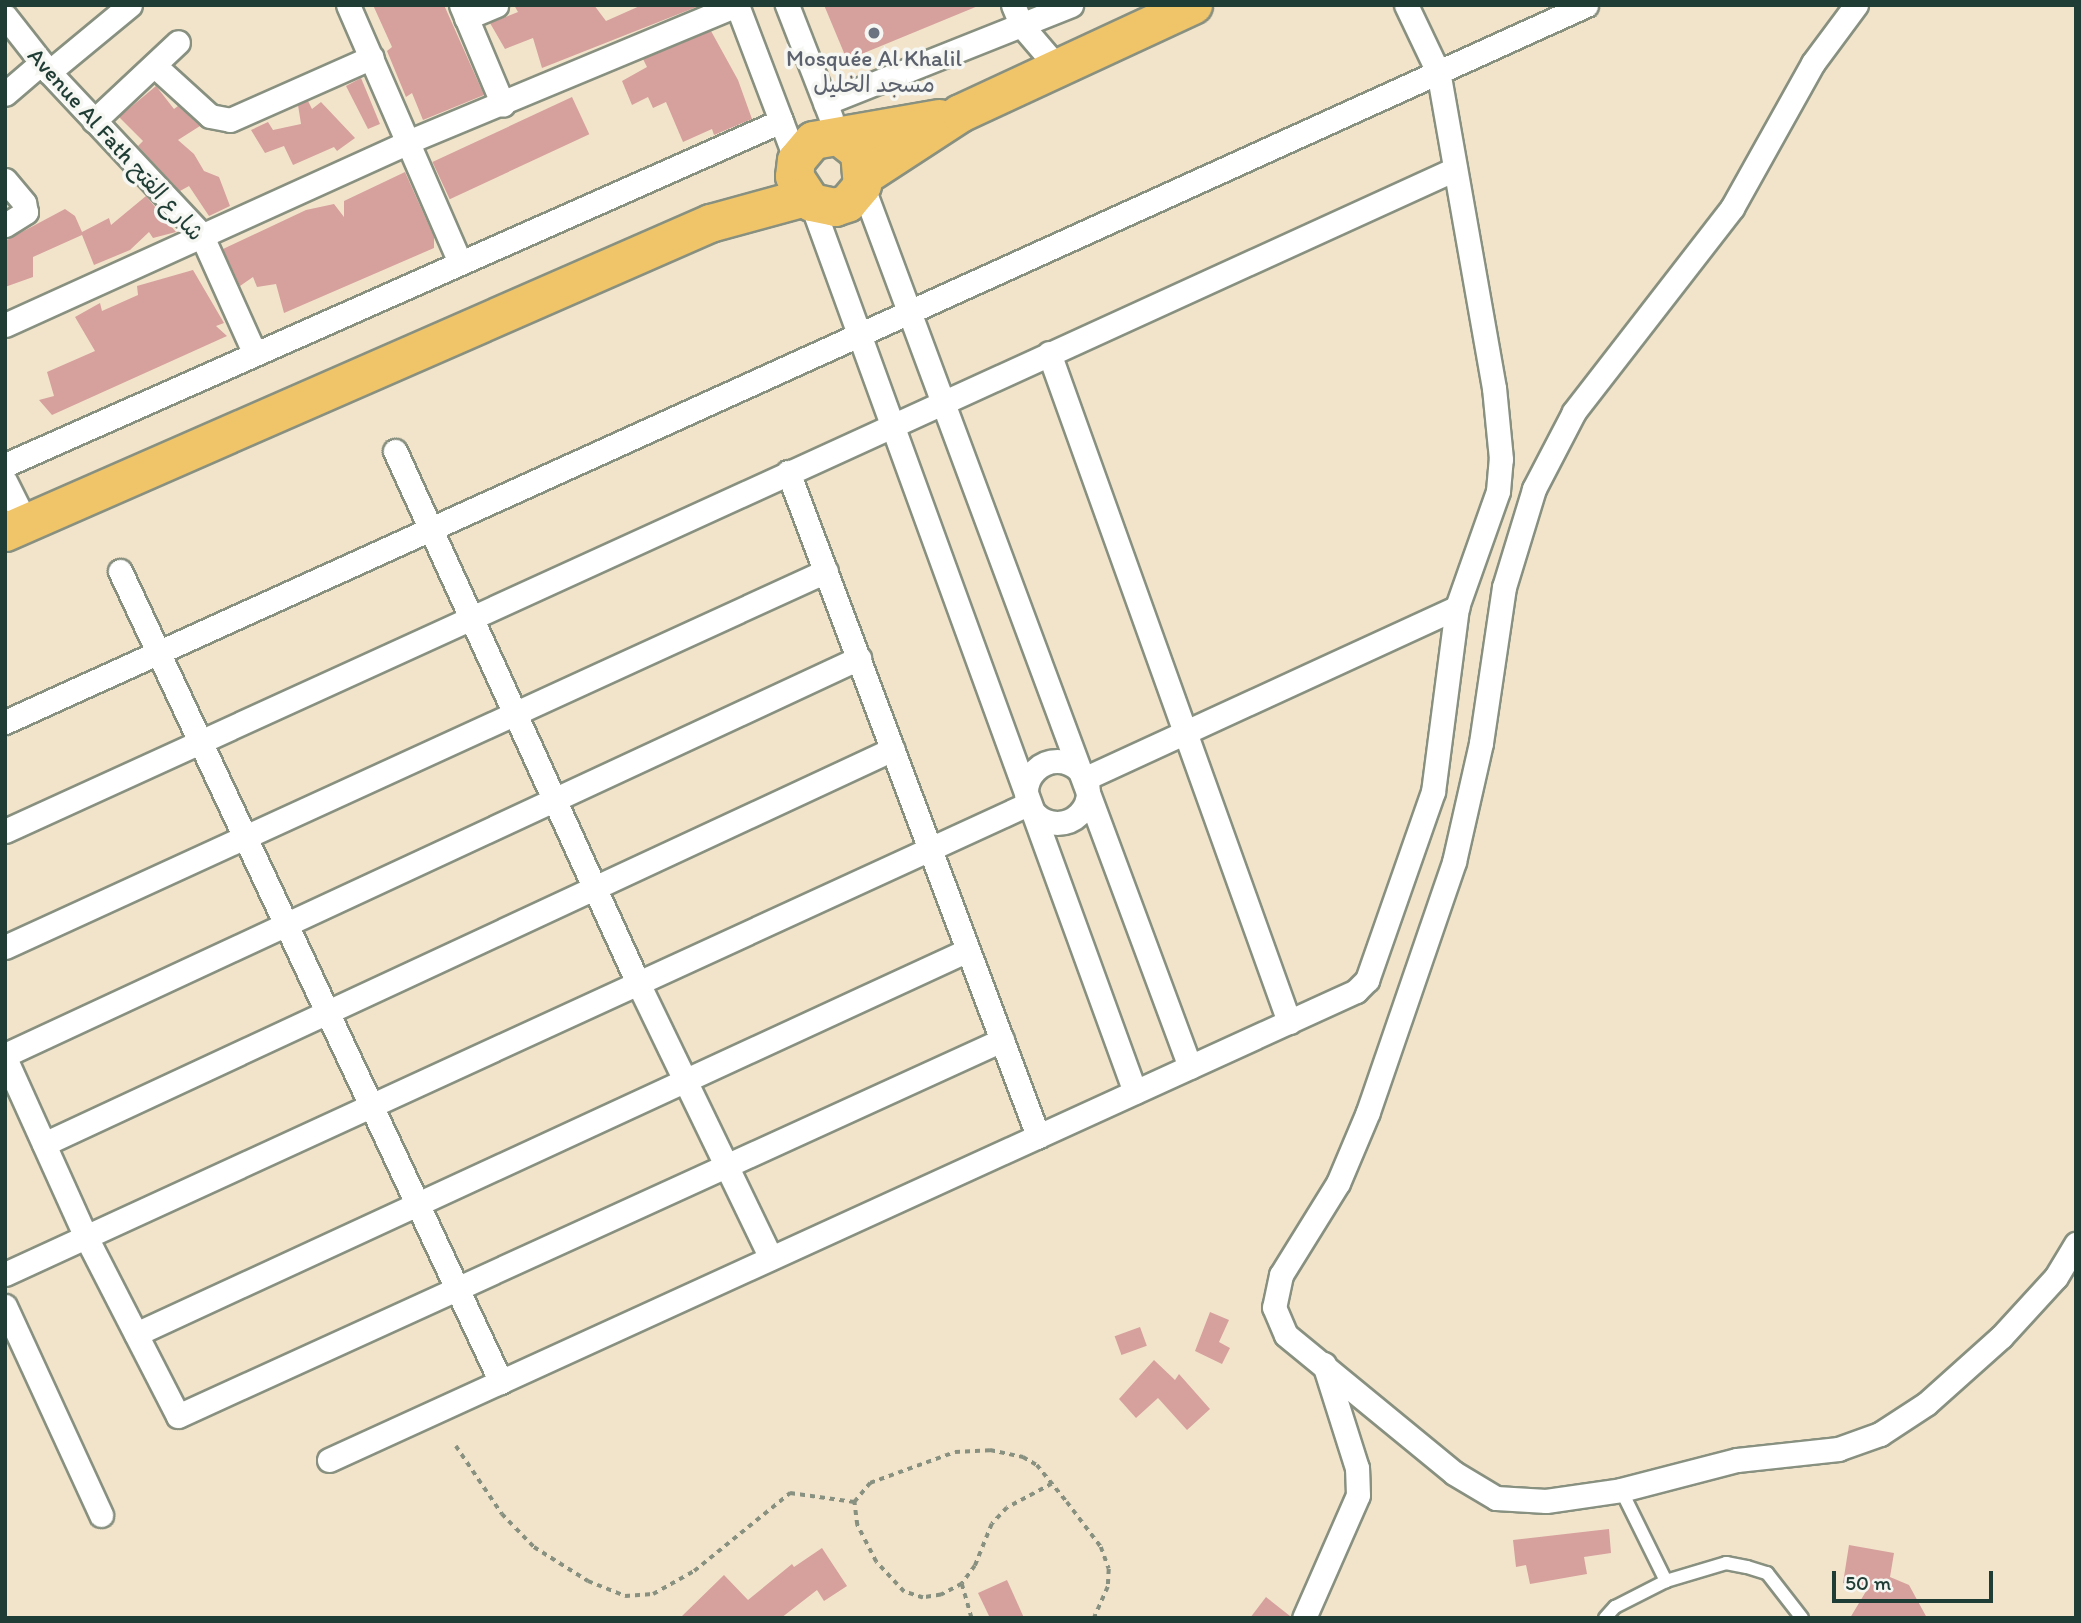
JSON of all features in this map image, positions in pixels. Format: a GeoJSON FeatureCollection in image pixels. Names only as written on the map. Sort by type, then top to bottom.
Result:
{"type":"FeatureCollection","features":[{"type":"Feature","properties":{"kind":"main road"},"geometry":{"type":"LineString","coordinates":[[802,181],[835,207],[856,195],[864,180],[960,113],[1193,5]]}},
{"type":"Feature","properties":{"kind":"main road"},"geometry":{"type":"LineString","coordinates":[[802,181],[813,140],[840,138],[960,113]]}},
{"type":"Feature","properties":{"kind":"main road"},"geometry":{"type":"LineString","coordinates":[[840,138],[859,152],[864,180]]}},
{"type":"Feature","properties":{"kind":"main road"},"geometry":{"type":"LineString","coordinates":[[16,527],[802,181]]}},
{"type":"Feature","properties":{"kind":"street"},"geometry":{"type":"LineString","coordinates":[[5,94],[130,5]]}},
{"type":"Feature","properties":{"kind":"street"},"geometry":{"type":"LineString","coordinates":[[348,5],[410,141],[459,260]]}},
{"type":"Feature","properties":{"kind":"street"},"geometry":{"type":"LineString","coordinates":[[496,5],[464,12],[503,105]]}},
{"type":"Feature","properties":{"kind":"street"},"geometry":{"type":"LineString","coordinates":[[5,325],[201,233],[410,141],[503,105],[737,5],[1135,1092]]}},
{"type":"Feature","properties":{"kind":"street"},"geometry":{"type":"LineString","coordinates":[[787,5],[840,138]]}},
{"type":"Feature","properties":{"kind":"street"},"geometry":{"type":"LineString","coordinates":[[825,103],[1017,16],[1071,5]]}},
{"type":"Feature","properties":{"kind":"street"},"geometry":{"type":"LineString","coordinates":[[329,1460],[1190,1068],[1356,991],[1367,980],[1433,792],[1457,607],[1498,491],[1501,459],[1493,388],[1438,72],[1406,5]]}},
{"type":"Feature","properties":{"kind":"street"},"geometry":{"type":"LineString","coordinates":[[5,722],[1586,5]]}},
{"type":"Feature","properties":{"kind":"street"},"geometry":{"type":"LineString","coordinates":[[1856,5],[1813,63],[1732,208],[1574,412],[1534,489],[1504,587],[1481,743],[1454,862],[1368,1112],[1338,1183],[1275,1293],[1276,1317],[1286,1335],[1454,1473],[1496,1497],[1546,1501],[1621,1490],[1737,1460],[1838,1449],[1880,1434],[1926,1404],[2001,1337],[2056,1277],[2076,1244]]}},
{"type":"Feature","properties":{"kind":"street","name":"Avenue Al Fath شارع الفتح"},"geometry":{"type":"LineString","coordinates":[[5,16],[45,67],[201,233],[254,352]]}},
{"type":"Feature","properties":{"kind":"street"},"geometry":{"type":"LineString","coordinates":[[1017,16],[1058,68]]}},
{"type":"Feature","properties":{"kind":"street"},"geometry":{"type":"LineString","coordinates":[[94,121],[178,42]]}},
{"type":"Feature","properties":{"kind":"street"},"geometry":{"type":"LineString","coordinates":[[155,66],[210,116],[230,120],[372,57]]}},
{"type":"Feature","properties":{"kind":"street"},"geometry":{"type":"LineString","coordinates":[[5,465],[459,260],[781,121]]}},
{"type":"Feature","properties":{"kind":"street"},"geometry":{"type":"LineString","coordinates":[[5,831],[1455,169]]}},
{"type":"Feature","properties":{"kind":"street"},"geometry":{"type":"LineString","coordinates":[[5,180],[24,203],[26,212],[5,225]]}},
{"type":"Feature","properties":{"kind":"street"},"geometry":{"type":"LineString","coordinates":[[864,180],[1086,778],[1190,1068]]}},
{"type":"Feature","properties":{"kind":"street"},"geometry":{"type":"LineString","coordinates":[[1049,353],[1289,1022]]}},
{"type":"Feature","properties":{"kind":"street"},"geometry":{"type":"LineString","coordinates":[[395,451],[638,984],[771,1258]]}},
{"type":"Feature","properties":{"kind":"street"},"geometry":{"type":"LineString","coordinates":[[788,472],[1038,1136]]}},
{"type":"Feature","properties":{"kind":"street"},"geometry":{"type":"LineString","coordinates":[[5,481],[16,527]]}},
{"type":"Feature","properties":{"kind":"street"},"geometry":{"type":"LineString","coordinates":[[120,571],[500,1381]]}},
{"type":"Feature","properties":{"kind":"street"},"geometry":{"type":"LineString","coordinates":[[5,947],[826,571]]}},
{"type":"Feature","properties":{"kind":"street"},"geometry":{"type":"LineString","coordinates":[[1086,778],[1457,607]]}},
{"type":"Feature","properties":{"kind":"street"},"geometry":{"type":"LineString","coordinates":[[859,658],[5,1056],[86,1237],[178,1416],[1002,1040]]}},
{"type":"Feature","properties":{"kind":"street"},"geometry":{"type":"LineString","coordinates":[[44,1143],[893,749]]}},
{"type":"Feature","properties":{"kind":"street"},"geometry":{"type":"LineString","coordinates":[[1049,761],[1070,763],[1086,778],[1089,798],[1071,821],[1051,823],[1028,804],[1027,783],[1040,766],[1049,761]]}},
{"type":"Feature","properties":{"kind":"street"},"geometry":{"type":"LineString","coordinates":[[5,1273],[1028,804]]}},
{"type":"Feature","properties":{"kind":"street"},"geometry":{"type":"LineString","coordinates":[[136,1334],[968,950]]}},
{"type":"Feature","properties":{"kind":"street"},"geometry":{"type":"LineString","coordinates":[[5,1306],[101,1515]]}},
{"type":"Feature","properties":{"kind":"street"},"geometry":{"type":"LineString","coordinates":[[1304,1618],[1358,1495],[1348,1434],[1324,1364]]}},
{"type":"Feature","properties":{"kind":"lane"},"geometry":{"type":"LineString","coordinates":[[1621,1490],[1666,1581]]}},
{"type":"Feature","properties":{"kind":"lane"},"geometry":{"type":"LineString","coordinates":[[1605,1618],[1615,1607],[1666,1581],[1726,1563],[1767,1573],[1802,1618]]}},
{"type":"Feature","properties":{"kind":"path"},"geometry":{"type":"LineString","coordinates":[[456,1447],[502,1514],[534,1547],[588,1581],[625,1596],[653,1594],[694,1571],[790,1493],[854,1502]]}},
{"type":"Feature","properties":{"kind":"path"},"geometry":{"type":"LineString","coordinates":[[1052,1484],[1007,1508],[992,1524],[975,1566],[962,1584],[923,1598],[904,1592],[876,1562],[857,1525],[854,1502],[870,1483],[968,1451],[1023,1457],[1037,1465],[1052,1484],[1101,1547],[1109,1569],[1108,1587],[1094,1618]]}},
{"type":"Feature","properties":{"kind":"path"},"geometry":{"type":"LineString","coordinates":[[962,1584],[972,1618]]}},
{"type":"Feature","properties":{"kind":"building"},"geometry":{"type":"Polygon","coordinates":[[[373,5],[444,5],[484,95],[423,120],[412,93],[406,97],[387,51],[392,47],[373,5]]]}},
{"type":"Feature","properties":{"kind":"building"},"geometry":{"type":"Polygon","coordinates":[[[514,5],[594,5],[606,21],[642,5],[699,6],[542,68],[533,38],[505,49],[490,23],[518,12],[514,5]]]}},
{"type":"Feature","properties":{"kind":"building","name":"Mosquée Al Khalil مسجد الخليل"},"geometry":{"type":"Polygon","coordinates":[[[824,5],[978,5],[978,6],[847,60],[824,5]]]}},
{"type":"Feature","properties":{"kind":"building"},"geometry":{"type":"Polygon","coordinates":[[[711,31],[738,80],[752,119],[714,135],[712,129],[683,142],[666,102],[653,108],[648,97],[632,105],[622,81],[647,67],[643,59],[711,31]]]}},
{"type":"Feature","properties":{"kind":"building"},"geometry":{"type":"Polygon","coordinates":[[[361,78],[380,124],[368,129],[346,86],[361,78]]]}},
{"type":"Feature","properties":{"kind":"building"},"geometry":{"type":"Polygon","coordinates":[[[156,86],[174,109],[178,106],[200,126],[178,140],[194,154],[204,171],[219,177],[230,206],[209,216],[189,186],[180,191],[138,146],[143,141],[119,117],[156,86]]]}},
{"type":"Feature","properties":{"kind":"building"},"geometry":{"type":"Polygon","coordinates":[[[572,97],[589,134],[450,199],[432,162],[572,97]]]}},
{"type":"Feature","properties":{"kind":"building"},"geometry":{"type":"Polygon","coordinates":[[[308,101],[312,109],[321,102],[355,138],[337,151],[334,147],[293,165],[284,146],[265,153],[251,130],[268,122],[273,130],[301,124],[298,105],[308,101]]]}},
{"type":"Feature","properties":{"kind":"building"},"geometry":{"type":"Polygon","coordinates":[[[405,172],[434,237],[434,248],[284,313],[276,284],[257,287],[253,277],[240,286],[223,249],[306,210],[334,204],[344,217],[344,201],[405,172]]]}},
{"type":"Feature","properties":{"kind":"building"},"geometry":{"type":"Polygon","coordinates":[[[146,196],[176,232],[153,238],[149,232],[130,250],[94,265],[82,235],[33,257],[33,277],[5,287],[5,241],[65,209],[75,216],[82,232],[109,218],[111,225],[146,196]]]}},
{"type":"Feature","properties":{"kind":"building"},"geometry":{"type":"Polygon","coordinates":[[[193,270],[224,323],[216,326],[227,336],[52,415],[39,400],[54,396],[47,372],[95,351],[75,317],[100,303],[102,311],[138,295],[137,286],[193,270]]]}},
{"type":"Feature","properties":{"kind":"building"},"geometry":{"type":"Polygon","coordinates":[[[1210,1312],[1229,1320],[1219,1342],[1230,1348],[1222,1364],[1195,1351],[1210,1312]]]}},
{"type":"Feature","properties":{"kind":"building"},"geometry":{"type":"Polygon","coordinates":[[[1140,1327],[1147,1346],[1121,1355],[1115,1336],[1140,1327]]]}},
{"type":"Feature","properties":{"kind":"building"},"geometry":{"type":"Polygon","coordinates":[[[1154,1360],[1175,1380],[1179,1374],[1210,1409],[1187,1430],[1158,1398],[1136,1418],[1119,1399],[1154,1360]]]}},
{"type":"Feature","properties":{"kind":"building"},"geometry":{"type":"Polygon","coordinates":[[[1609,1529],[1611,1553],[1584,1557],[1587,1574],[1530,1584],[1526,1565],[1516,1567],[1513,1540],[1609,1529]]]}},
{"type":"Feature","properties":{"kind":"building"},"geometry":{"type":"Polygon","coordinates":[[[1849,1545],[1894,1553],[1890,1577],[1909,1585],[1927,1618],[1850,1618],[1868,1588],[1843,1583],[1849,1545]]]}},
{"type":"Feature","properties":{"kind":"building"},"geometry":{"type":"Polygon","coordinates":[[[822,1548],[847,1586],[824,1601],[817,1590],[781,1618],[680,1618],[724,1575],[748,1600],[792,1564],[794,1567],[822,1548]]]}},
{"type":"Feature","properties":{"kind":"building"},"geometry":{"type":"Polygon","coordinates":[[[1007,1580],[1024,1618],[990,1618],[978,1593],[1007,1580]]]}},
{"type":"Feature","properties":{"kind":"building"},"geometry":{"type":"Polygon","coordinates":[[[1266,1597],[1290,1616],[1290,1618],[1250,1618],[1266,1597]]]}},
{"type":"Feature","properties":{"kind":"place","name":"Mosquée Al Khalil مسجد الخليل"},"geometry":{"type":"Point","coordinates":[874,33]}}]}
